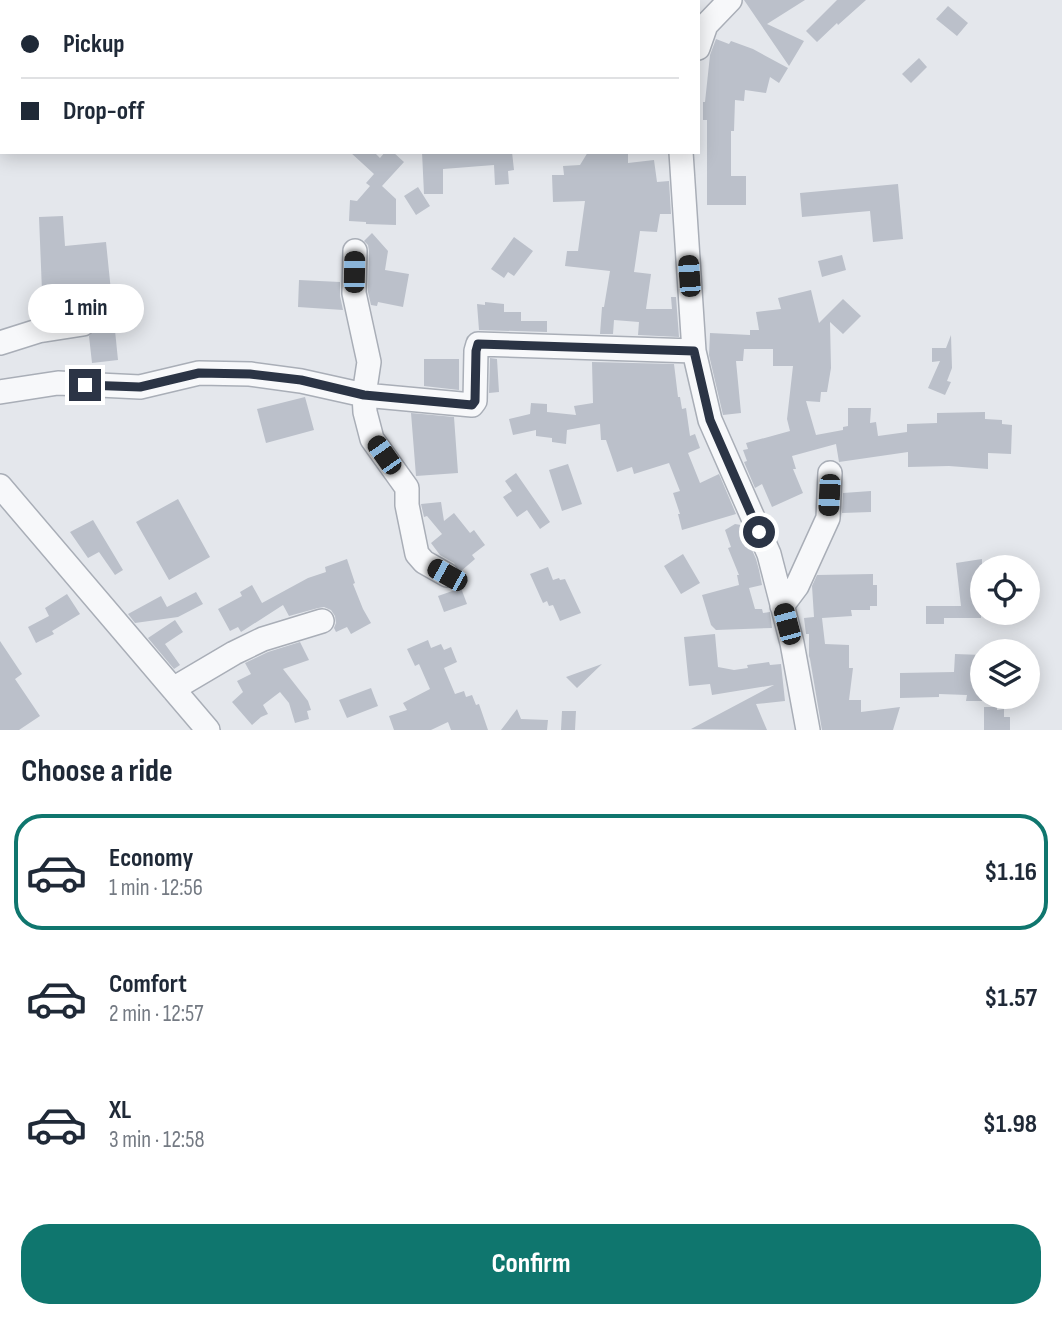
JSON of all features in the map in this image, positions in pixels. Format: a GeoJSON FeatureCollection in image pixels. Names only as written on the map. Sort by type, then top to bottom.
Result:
{"type":"FeatureCollection","features":[{"type":"Feature","properties":{"kind":"street"},"geometry":{"type":"LineString","coordinates":[[702,24],[730,0]]}},
{"type":"Feature","properties":{"kind":"street"},"geometry":{"type":"LineString","coordinates":[[681,154],[694,351],[710,420],[769,554],[792,643],[808,730]]}},
{"type":"Feature","properties":{"kind":"street"},"geometry":{"type":"LineString","coordinates":[[355,251],[354,293],[369,362],[364,395],[372,439],[407,488],[407,505],[417,554],[424,562],[447,575]]}},
{"type":"Feature","properties":{"kind":"street"},"geometry":{"type":"LineString","coordinates":[[0,343],[38,331],[83,324]]}},
{"type":"Feature","properties":{"kind":"street"},"geometry":{"type":"LineString","coordinates":[[0,392],[58,383],[140,387],[199,373],[250,374],[301,380],[364,395],[472,405],[475,401],[478,344],[694,351]]}},
{"type":"Feature","properties":{"kind":"street"},"geometry":{"type":"LineString","coordinates":[[782,606],[797,586],[828,518],[830,473]]}},
{"type":"Feature","properties":{"kind":"street"},"geometry":{"type":"LineString","coordinates":[[0,486],[208,730]]}},
{"type":"Feature","properties":{"kind":"street"},"geometry":{"type":"LineString","coordinates":[[173,689],[263,639],[322,621]]}},
{"type":"Feature","properties":{"kind":"building"},"geometry":{"type":"Polygon","coordinates":[[[744,0],[805,0],[767,24],[804,41],[789,66],[744,0]]]}},
{"type":"Feature","properties":{"kind":"building"},"geometry":{"type":"Polygon","coordinates":[[[837,0],[866,0],[817,42],[806,31],[837,0]]]}},
{"type":"Feature","properties":{"kind":"building"},"geometry":{"type":"Polygon","coordinates":[[[948,6],[968,23],[957,36],[936,19],[948,6]]]}},
{"type":"Feature","properties":{"kind":"building"},"geometry":{"type":"Polygon","coordinates":[[[716,39],[753,49],[788,68],[779,83],[770,77],[766,93],[745,90],[744,101],[735,100],[734,131],[731,131],[731,176],[746,176],[746,205],[707,205],[707,120],[703,120],[703,102],[710,55],[716,39]]]}},
{"type":"Feature","properties":{"kind":"building"},"geometry":{"type":"Polygon","coordinates":[[[919,58],[927,67],[911,83],[902,74],[919,58]]]}},
{"type":"Feature","properties":{"kind":"building"},"geometry":{"type":"Polygon","coordinates":[[[352,154],[376,154],[380,158],[383,154],[395,154],[404,162],[382,186],[396,199],[396,225],[349,221],[350,200],[357,201],[370,186],[366,183],[374,174],[352,154]]]}},
{"type":"Feature","properties":{"kind":"building"},"geometry":{"type":"Polygon","coordinates":[[[422,154],[512,154],[514,170],[508,171],[509,184],[495,185],[494,165],[443,169],[443,194],[424,194],[422,154]]]}},
{"type":"Feature","properties":{"kind":"building"},"geometry":{"type":"Polygon","coordinates":[[[587,154],[628,154],[628,163],[654,160],[657,182],[669,181],[671,214],[660,214],[657,232],[640,231],[634,272],[651,274],[646,309],[672,309],[671,297],[676,297],[679,337],[638,335],[639,322],[614,320],[613,334],[600,334],[602,307],[610,271],[565,266],[567,251],[578,251],[585,201],[553,202],[552,175],[564,175],[563,166],[580,165],[587,154]]]}},
{"type":"Feature","properties":{"kind":"building"},"geometry":{"type":"Polygon","coordinates":[[[898,184],[903,239],[873,242],[870,211],[802,217],[800,193],[898,184]]]}},
{"type":"Feature","properties":{"kind":"building"},"geometry":{"type":"Polygon","coordinates":[[[418,187],[430,206],[416,215],[404,196],[418,187]]]}},
{"type":"Feature","properties":{"kind":"building"},"geometry":{"type":"Polygon","coordinates":[[[63,216],[65,246],[106,242],[118,360],[92,363],[89,336],[96,330],[97,323],[89,311],[43,316],[39,217],[63,216]]]}},
{"type":"Feature","properties":{"kind":"building"},"geometry":{"type":"Polygon","coordinates":[[[372,233],[388,251],[385,270],[409,274],[403,307],[378,302],[377,306],[371,305],[368,292],[369,251],[364,241],[372,233]]]}},
{"type":"Feature","properties":{"kind":"building"},"geometry":{"type":"Polygon","coordinates":[[[514,237],[533,251],[514,276],[508,272],[504,278],[491,269],[514,237]]]}},
{"type":"Feature","properties":{"kind":"building"},"geometry":{"type":"Polygon","coordinates":[[[842,255],[846,270],[822,277],[818,261],[842,255]]]}},
{"type":"Feature","properties":{"kind":"building"},"geometry":{"type":"Polygon","coordinates":[[[299,280],[340,282],[343,310],[298,307],[299,280]]]}},
{"type":"Feature","properties":{"kind":"building"},"geometry":{"type":"Polygon","coordinates":[[[811,290],[819,323],[843,299],[861,316],[843,334],[830,322],[831,368],[827,392],[821,392],[820,402],[806,401],[816,435],[843,430],[843,427],[848,426],[848,408],[871,408],[870,423],[876,422],[878,436],[907,432],[907,424],[937,423],[937,413],[985,412],[985,419],[1002,420],[1002,424],[1012,425],[1011,454],[988,453],[988,469],[908,467],[908,452],[839,462],[836,444],[792,456],[796,469],[793,469],[803,493],[772,507],[762,484],[755,488],[744,462],[747,461],[743,450],[748,449],[746,443],[790,431],[787,419],[793,366],[773,366],[773,349],[744,349],[743,361],[736,361],[741,413],[723,415],[709,355],[710,333],[750,335],[750,330],[759,330],[756,312],[781,309],[778,298],[811,290]]]}},
{"type":"Feature","properties":{"kind":"building"},"geometry":{"type":"Polygon","coordinates":[[[485,302],[504,304],[504,312],[521,312],[521,321],[547,321],[547,332],[479,330],[477,304],[485,305],[485,302]]]}},
{"type":"Feature","properties":{"kind":"building"},"geometry":{"type":"Polygon","coordinates":[[[951,335],[952,368],[947,381],[951,382],[945,395],[928,388],[940,361],[932,362],[932,348],[946,348],[951,335]]]}},
{"type":"Feature","properties":{"kind":"building"},"geometry":{"type":"Polygon","coordinates":[[[490,358],[497,359],[499,392],[489,393],[490,358]]]}},
{"type":"Feature","properties":{"kind":"building"},"geometry":{"type":"Polygon","coordinates":[[[424,359],[459,359],[459,390],[424,386],[424,359]]]}},
{"type":"Feature","properties":{"kind":"building"},"geometry":{"type":"Polygon","coordinates":[[[592,362],[674,364],[678,397],[682,409],[686,408],[690,436],[695,434],[700,448],[688,453],[700,483],[719,474],[736,514],[682,530],[673,493],[680,491],[669,463],[634,474],[632,467],[617,472],[606,440],[601,440],[600,424],[567,430],[566,444],[552,442],[552,438],[536,436],[536,430],[513,435],[509,419],[530,414],[531,403],[547,404],[547,412],[576,415],[574,406],[593,403],[592,362]]]}},
{"type":"Feature","properties":{"kind":"building"},"geometry":{"type":"Polygon","coordinates":[[[305,397],[314,430],[266,443],[257,409],[305,397]]]}},
{"type":"Feature","properties":{"kind":"building"},"geometry":{"type":"Polygon","coordinates":[[[411,413],[454,417],[458,473],[416,476],[411,413]]]}},
{"type":"Feature","properties":{"kind":"building"},"geometry":{"type":"Polygon","coordinates":[[[568,464],[582,504],[562,511],[549,470],[568,464]]]}},
{"type":"Feature","properties":{"kind":"building"},"geometry":{"type":"Polygon","coordinates":[[[516,473],[550,522],[540,529],[527,510],[517,517],[503,497],[512,491],[505,481],[516,473]]]}},
{"type":"Feature","properties":{"kind":"building"},"geometry":{"type":"Polygon","coordinates":[[[871,491],[871,512],[842,513],[843,493],[871,491]]]}},
{"type":"Feature","properties":{"kind":"building"},"geometry":{"type":"Polygon","coordinates":[[[178,499],[210,557],[169,580],[136,522],[178,499]]]}},
{"type":"Feature","properties":{"kind":"building"},"geometry":{"type":"Polygon","coordinates":[[[441,502],[444,521],[454,513],[470,533],[474,530],[485,545],[472,555],[475,559],[460,572],[454,563],[440,555],[431,543],[442,534],[427,516],[424,517],[421,504],[441,502]]]}},
{"type":"Feature","properties":{"kind":"building"},"geometry":{"type":"Polygon","coordinates":[[[93,520],[123,570],[115,575],[99,552],[88,558],[70,532],[93,520]]]}},
{"type":"Feature","properties":{"kind":"building"},"geometry":{"type":"Polygon","coordinates":[[[735,524],[741,525],[759,570],[762,585],[749,588],[755,609],[762,609],[763,613],[770,612],[772,628],[716,630],[711,625],[702,595],[739,585],[739,575],[728,548],[731,547],[725,530],[735,524]]]}},
{"type":"Feature","properties":{"kind":"building"},"geometry":{"type":"Polygon","coordinates":[[[683,554],[700,583],[681,594],[664,566],[683,554]]]}},
{"type":"Feature","properties":{"kind":"building"},"geometry":{"type":"Polygon","coordinates":[[[347,559],[355,583],[353,584],[371,623],[351,634],[347,627],[336,632],[335,616],[331,610],[324,607],[289,616],[283,605],[241,632],[238,627],[230,631],[218,609],[242,596],[240,592],[252,585],[262,603],[308,578],[326,572],[325,567],[347,559]]]}},
{"type":"Feature","properties":{"kind":"building"},"geometry":{"type":"Polygon","coordinates":[[[970,561],[970,618],[944,618],[944,624],[926,624],[926,606],[961,606],[956,563],[970,561]]]}},
{"type":"Feature","properties":{"kind":"building"},"geometry":{"type":"Polygon","coordinates":[[[548,567],[553,580],[565,579],[581,613],[560,621],[553,605],[549,606],[547,601],[543,603],[530,574],[548,567]]]}},
{"type":"Feature","properties":{"kind":"building"},"geometry":{"type":"Polygon","coordinates":[[[873,574],[873,585],[877,585],[877,606],[870,606],[870,610],[851,610],[852,616],[822,618],[825,644],[849,645],[849,668],[853,668],[849,700],[861,700],[861,712],[900,707],[893,730],[822,730],[809,656],[809,634],[806,634],[804,618],[814,617],[812,586],[817,575],[873,574]]]}},
{"type":"Feature","properties":{"kind":"building"},"geometry":{"type":"Polygon","coordinates":[[[461,588],[467,604],[444,612],[438,596],[461,588]]]}},
{"type":"Feature","properties":{"kind":"building"},"geometry":{"type":"Polygon","coordinates":[[[196,592],[203,604],[178,617],[135,623],[128,614],[161,596],[167,607],[196,592]]]}},
{"type":"Feature","properties":{"kind":"building"},"geometry":{"type":"Polygon","coordinates":[[[67,594],[80,614],[52,631],[54,634],[36,643],[28,627],[49,616],[45,608],[67,594]]]}},
{"type":"Feature","properties":{"kind":"building"},"geometry":{"type":"Polygon","coordinates":[[[175,620],[183,632],[165,644],[180,665],[174,669],[148,638],[175,620]]]}},
{"type":"Feature","properties":{"kind":"building"},"geometry":{"type":"Polygon","coordinates":[[[715,634],[718,667],[734,670],[769,662],[770,665],[781,664],[785,701],[756,704],[767,730],[691,729],[774,685],[712,695],[710,684],[689,686],[684,637],[715,634]]]}},
{"type":"Feature","properties":{"kind":"building"},"geometry":{"type":"Polygon","coordinates":[[[428,640],[431,648],[441,644],[444,650],[451,647],[457,662],[444,668],[455,694],[464,691],[466,697],[472,695],[476,705],[479,704],[488,730],[451,730],[448,722],[431,730],[394,730],[389,716],[407,710],[403,703],[430,689],[419,664],[415,666],[407,649],[428,640]]]}},
{"type":"Feature","properties":{"kind":"building"},"geometry":{"type":"Polygon","coordinates":[[[0,641],[22,674],[15,679],[40,716],[19,730],[0,730],[0,641]]]}},
{"type":"Feature","properties":{"kind":"building"},"geometry":{"type":"Polygon","coordinates":[[[300,642],[309,660],[283,669],[308,701],[311,710],[307,711],[309,719],[295,723],[289,703],[280,692],[263,705],[268,714],[252,725],[232,702],[243,692],[237,681],[251,674],[245,663],[300,642]]]}},
{"type":"Feature","properties":{"kind":"building"},"geometry":{"type":"Polygon","coordinates":[[[955,654],[970,655],[970,701],[966,701],[967,695],[939,694],[939,697],[900,698],[900,673],[954,672],[955,654]]]}},
{"type":"Feature","properties":{"kind":"building"},"geometry":{"type":"Polygon","coordinates":[[[602,664],[577,688],[566,677],[602,664]]]}},
{"type":"Feature","properties":{"kind":"building"},"geometry":{"type":"Polygon","coordinates":[[[371,688],[378,706],[347,718],[339,700],[371,688]]]}},
{"type":"Feature","properties":{"kind":"building"},"geometry":{"type":"Polygon","coordinates":[[[517,709],[521,719],[548,720],[547,730],[501,730],[517,709]]]}},
{"type":"Feature","properties":{"kind":"building"},"geometry":{"type":"Polygon","coordinates":[[[984,709],[1004,709],[1004,717],[1010,717],[1010,730],[984,730],[984,709]]]}},
{"type":"Feature","properties":{"kind":"building"},"geometry":{"type":"Polygon","coordinates":[[[562,711],[576,711],[575,730],[561,730],[562,711]]]}},
{"type":"Feature","properties":{"kind":"route"},"geometry":{"type":"LineString","coordinates":[[85,385],[140,387],[199,373],[250,374],[301,380],[364,395],[472,405],[475,401],[478,344],[694,351],[710,420],[759,532]]}}]}
